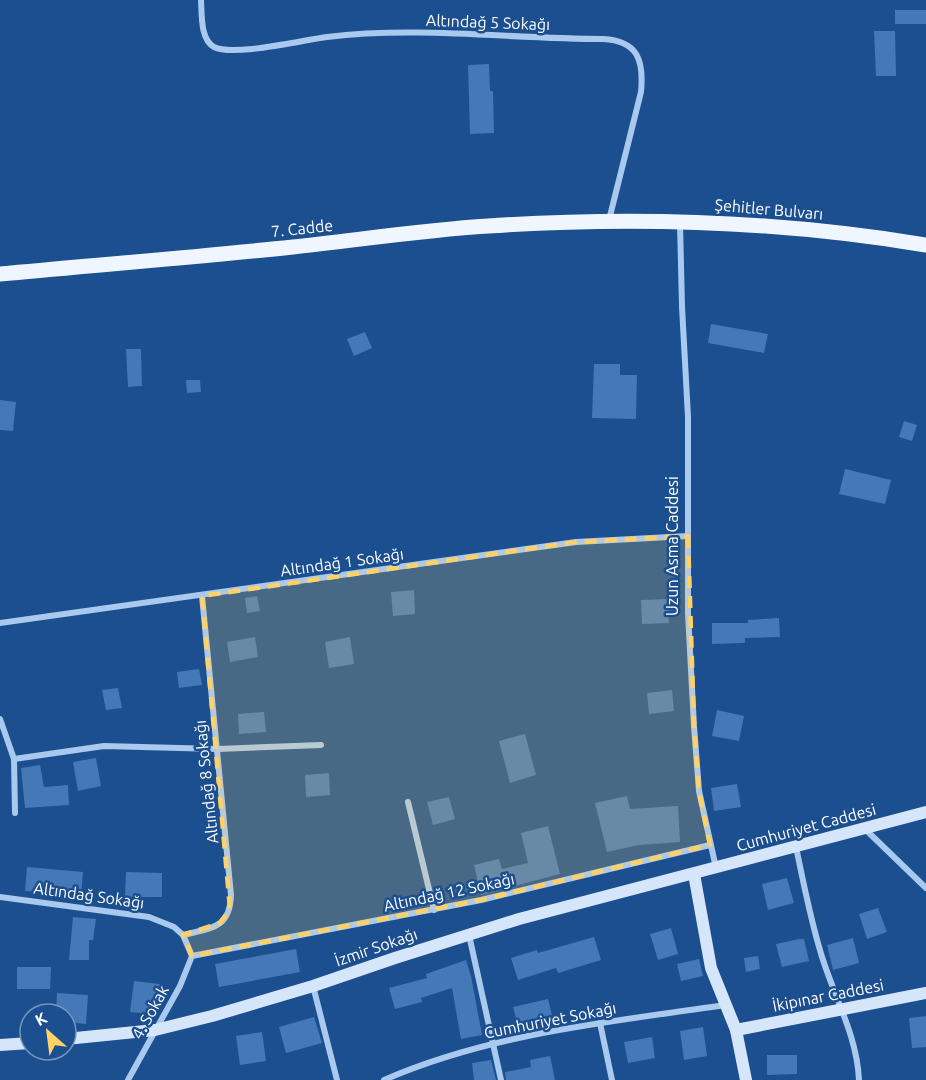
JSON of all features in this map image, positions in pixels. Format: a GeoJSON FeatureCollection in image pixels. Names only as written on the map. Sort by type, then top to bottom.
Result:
{"type":"FeatureCollection","features":[{"type":"Feature","properties":{"kind":"main road","name":"Şehitler Bulvarı"},"geometry":{"type":"LineString","coordinates":[[609,221],[680,221],[829,231],[926,245]]}},
{"type":"Feature","properties":{"kind":"main road","name":"7. Cadde"},"geometry":{"type":"LineString","coordinates":[[0,274],[487,226],[609,221]]}},
{"type":"Feature","properties":{"kind":"street","name":"Altındağ 5 Sokağı"},"geometry":{"type":"LineString","coordinates":[[201,0],[204,31],[209,43],[225,50],[330,36],[399,33],[603,39],[618,40],[629,45],[640,64],[642,78],[609,221]]}},
{"type":"Feature","properties":{"kind":"street","name":"Uzun Asma Caddesi"},"geometry":{"type":"LineString","coordinates":[[680,221],[688,417],[688,613],[694,726],[699,791],[716,868]]}},
{"type":"Feature","properties":{"kind":"street","name":"Altındağ 1 Sokağı"},"geometry":{"type":"LineString","coordinates":[[0,623],[576,542],[688,536]]}},
{"type":"Feature","properties":{"kind":"street","name":"Altındağ 8 Sokağı"},"geometry":{"type":"LineString","coordinates":[[183,935],[220,923],[227,917],[231,895],[202,596]]}},
{"type":"Feature","properties":{"kind":"street"},"geometry":{"type":"LineString","coordinates":[[0,719],[14,759],[15,813]]}},
{"type":"Feature","properties":{"kind":"street"},"geometry":{"type":"LineString","coordinates":[[14,759],[104,746],[217,749],[321,745]]}},
{"type":"Feature","properties":{"kind":"street"},"geometry":{"type":"LineString","coordinates":[[408,802],[434,910]]}},
{"type":"Feature","properties":{"kind":"street","name":"Cumhuriyet Caddesi"},"geometry":{"type":"LineString","coordinates":[[694,874],[926,812]]}},
{"type":"Feature","properties":{"kind":"street"},"geometry":{"type":"LineString","coordinates":[[864,828],[926,888]]}},
{"type":"Feature","properties":{"kind":"street","name":"Altındağ 12 Sokağı"},"geometry":{"type":"LineString","coordinates":[[192,956],[434,910],[710,845]]}},
{"type":"Feature","properties":{"kind":"street"},"geometry":{"type":"LineString","coordinates":[[796,847],[817,939],[832,988],[852,1038],[859,1080]]}},
{"type":"Feature","properties":{"kind":"street"},"geometry":{"type":"LineString","coordinates":[[694,874],[711,968],[736,1030],[746,1080]]}},
{"type":"Feature","properties":{"kind":"street","name":"İzmir Sokağı"},"geometry":{"type":"LineString","coordinates":[[78,1038],[154,1030],[212,1016],[314,986],[519,919],[694,874]]}},
{"type":"Feature","properties":{"kind":"street","name":"Altındağ Sokağı"},"geometry":{"type":"LineString","coordinates":[[0,897],[139,915],[168,924],[183,935]]}},
{"type":"Feature","properties":{"kind":"street"},"geometry":{"type":"LineString","coordinates":[[469,934],[501,1080]]}},
{"type":"Feature","properties":{"kind":"street"},"geometry":{"type":"LineString","coordinates":[[183,935],[192,956]]}},
{"type":"Feature","properties":{"kind":"street","name":"4. Sokak"},"geometry":{"type":"LineString","coordinates":[[128,1080],[180,986],[192,956]]}},
{"type":"Feature","properties":{"kind":"street"},"geometry":{"type":"LineString","coordinates":[[314,986],[337,1080]]}},
{"type":"Feature","properties":{"kind":"street","name":"İkipınar Caddesi"},"geometry":{"type":"LineString","coordinates":[[736,1030],[926,993]]}},
{"type":"Feature","properties":{"kind":"street","name":"Cumhuriyet Sokağı"},"geometry":{"type":"LineString","coordinates":[[384,1080],[422,1065],[493,1043],[554,1030],[725,1005]]}},
{"type":"Feature","properties":{"kind":"street"},"geometry":{"type":"LineString","coordinates":[[600,1023],[612,1080]]}},
{"type":"Feature","properties":{"kind":"street"},"geometry":{"type":"LineString","coordinates":[[0,1046],[18,1044]]}},
{"type":"Feature","properties":{"kind":"highlighted area"},"geometry":{"type":"Polygon","coordinates":[[[688,536],[694,726],[699,791],[710,845],[481,900],[192,956],[183,935],[220,923],[230,909],[202,596],[576,542],[688,536]]]}},
{"type":"Feature","properties":{"kind":"building"},"geometry":{"type":"Polygon","coordinates":[[[895,10],[926,10],[926,24],[895,24],[895,10]]]}},
{"type":"Feature","properties":{"kind":"building"},"geometry":{"type":"Polygon","coordinates":[[[874,31],[895,31],[896,76],[876,76],[874,31]]]}},
{"type":"Feature","properties":{"kind":"building"},"geometry":{"type":"Polygon","coordinates":[[[489,64],[490,91],[493,91],[494,133],[470,134],[468,65],[489,64]]]}},
{"type":"Feature","properties":{"kind":"building"},"geometry":{"type":"Polygon","coordinates":[[[711,324],[768,334],[764,353],[708,343],[711,324]]]}},
{"type":"Feature","properties":{"kind":"building"},"geometry":{"type":"Polygon","coordinates":[[[365,332],[372,348],[354,356],[347,339],[365,332]]]}},
{"type":"Feature","properties":{"kind":"building"},"geometry":{"type":"Polygon","coordinates":[[[126,349],[141,349],[142,386],[128,387],[126,349]]]}},
{"type":"Feature","properties":{"kind":"building"},"geometry":{"type":"Polygon","coordinates":[[[594,364],[620,364],[620,375],[637,375],[636,419],[592,418],[594,364]]]}},
{"type":"Feature","properties":{"kind":"building"},"geometry":{"type":"Polygon","coordinates":[[[186,380],[200,380],[201,392],[187,393],[186,380]]]}},
{"type":"Feature","properties":{"kind":"building"},"geometry":{"type":"Polygon","coordinates":[[[0,400],[16,402],[13,431],[0,430],[0,400]]]}},
{"type":"Feature","properties":{"kind":"building"},"geometry":{"type":"Polygon","coordinates":[[[904,421],[917,425],[912,441],[899,437],[904,421]]]}},
{"type":"Feature","properties":{"kind":"building"},"geometry":{"type":"Polygon","coordinates":[[[845,469],[891,480],[885,504],[839,494],[845,469]]]}},
{"type":"Feature","properties":{"kind":"building"},"geometry":{"type":"Polygon","coordinates":[[[414,590],[415,614],[393,616],[391,592],[414,590]]]}},
{"type":"Feature","properties":{"kind":"building"},"geometry":{"type":"Polygon","coordinates":[[[257,596],[260,611],[247,613],[245,598],[257,596]]]}},
{"type":"Feature","properties":{"kind":"building"},"geometry":{"type":"Polygon","coordinates":[[[668,599],[669,623],[642,624],[641,600],[668,599]]]}},
{"type":"Feature","properties":{"kind":"building"},"geometry":{"type":"Polygon","coordinates":[[[779,618],[780,637],[745,638],[745,643],[712,644],[712,623],[748,623],[748,620],[779,618]]]}},
{"type":"Feature","properties":{"kind":"building"},"geometry":{"type":"Polygon","coordinates":[[[255,637],[258,657],[230,662],[227,642],[255,637]]]}},
{"type":"Feature","properties":{"kind":"building"},"geometry":{"type":"Polygon","coordinates":[[[350,637],[354,664],[329,668],[325,642],[350,637]]]}},
{"type":"Feature","properties":{"kind":"building"},"geometry":{"type":"Polygon","coordinates":[[[199,669],[202,685],[179,688],[177,672],[199,669]]]}},
{"type":"Feature","properties":{"kind":"building"},"geometry":{"type":"Polygon","coordinates":[[[118,688],[122,708],[106,710],[102,690],[118,688]]]}},
{"type":"Feature","properties":{"kind":"building"},"geometry":{"type":"Polygon","coordinates":[[[672,690],[674,711],[649,714],[647,693],[672,690]]]}},
{"type":"Feature","properties":{"kind":"building"},"geometry":{"type":"Polygon","coordinates":[[[717,710],[744,716],[739,741],[712,736],[717,710]]]}},
{"type":"Feature","properties":{"kind":"building"},"geometry":{"type":"Polygon","coordinates":[[[264,712],[266,732],[239,734],[238,714],[264,712]]]}},
{"type":"Feature","properties":{"kind":"building"},"geometry":{"type":"Polygon","coordinates":[[[525,734],[536,775],[510,783],[499,741],[525,734]]]}},
{"type":"Feature","properties":{"kind":"building"},"geometry":{"type":"Polygon","coordinates":[[[96,758],[101,786],[78,791],[73,762],[96,758]]]}},
{"type":"Feature","properties":{"kind":"building"},"geometry":{"type":"Polygon","coordinates":[[[40,765],[44,787],[68,785],[69,805],[25,808],[21,768],[40,765]]]}},
{"type":"Feature","properties":{"kind":"building"},"geometry":{"type":"Polygon","coordinates":[[[329,773],[330,795],[306,797],[305,775],[329,773]]]}},
{"type":"Feature","properties":{"kind":"building"},"geometry":{"type":"Polygon","coordinates":[[[737,784],[741,807],[714,811],[711,788],[737,784]]]}},
{"type":"Feature","properties":{"kind":"building"},"geometry":{"type":"Polygon","coordinates":[[[627,796],[630,809],[678,806],[680,842],[639,845],[607,852],[595,803],[627,796]]]}},
{"type":"Feature","properties":{"kind":"building"},"geometry":{"type":"Polygon","coordinates":[[[449,797],[455,819],[433,825],[427,802],[449,797]]]}},
{"type":"Feature","properties":{"kind":"building"},"geometry":{"type":"Polygon","coordinates":[[[548,826],[560,874],[481,895],[474,865],[499,859],[502,869],[528,863],[521,833],[548,826]]]}},
{"type":"Feature","properties":{"kind":"building"},"geometry":{"type":"Polygon","coordinates":[[[27,867],[83,872],[81,896],[25,891],[27,867]]]}},
{"type":"Feature","properties":{"kind":"building"},"geometry":{"type":"Polygon","coordinates":[[[126,872],[162,873],[162,897],[125,897],[126,872]]]}},
{"type":"Feature","properties":{"kind":"building"},"geometry":{"type":"Polygon","coordinates":[[[787,878],[794,903],[768,910],[762,884],[787,878]]]}},
{"type":"Feature","properties":{"kind":"building"},"geometry":{"type":"Polygon","coordinates":[[[878,908],[887,932],[867,939],[859,914],[878,908]]]}},
{"type":"Feature","properties":{"kind":"building"},"geometry":{"type":"Polygon","coordinates":[[[73,917],[96,919],[93,940],[89,940],[89,960],[69,960],[73,917]]]}},
{"type":"Feature","properties":{"kind":"building"},"geometry":{"type":"Polygon","coordinates":[[[671,928],[678,954],[658,960],[650,934],[671,928]]]}},
{"type":"Feature","properties":{"kind":"building"},"geometry":{"type":"Polygon","coordinates":[[[594,937],[601,960],[558,973],[556,968],[518,980],[511,958],[594,937]]]}},
{"type":"Feature","properties":{"kind":"building"},"geometry":{"type":"Polygon","coordinates":[[[853,938],[859,963],[833,970],[827,945],[853,938]]]}},
{"type":"Feature","properties":{"kind":"building"},"geometry":{"type":"Polygon","coordinates":[[[804,939],[809,961],[782,967],[776,944],[804,939]]]}},
{"type":"Feature","properties":{"kind":"building"},"geometry":{"type":"Polygon","coordinates":[[[296,949],[300,972],[219,987],[215,964],[296,949]]]}},
{"type":"Feature","properties":{"kind":"building"},"geometry":{"type":"Polygon","coordinates":[[[758,956],[760,969],[746,972],[744,958],[758,956]]]}},
{"type":"Feature","properties":{"kind":"building"},"geometry":{"type":"Polygon","coordinates":[[[699,959],[703,976],[681,981],[677,964],[699,959]]]}},
{"type":"Feature","properties":{"kind":"building"},"geometry":{"type":"Polygon","coordinates":[[[466,960],[482,1035],[461,1039],[452,988],[421,998],[422,1002],[395,1009],[389,988],[427,978],[426,974],[466,960]]]}},
{"type":"Feature","properties":{"kind":"building"},"geometry":{"type":"Polygon","coordinates":[[[17,967],[51,967],[50,989],[17,989],[17,967]]]}},
{"type":"Feature","properties":{"kind":"building"},"geometry":{"type":"Polygon","coordinates":[[[134,981],[160,984],[158,1003],[151,1002],[150,1014],[130,1012],[134,981]]]}},
{"type":"Feature","properties":{"kind":"building"},"geometry":{"type":"Polygon","coordinates":[[[57,993],[88,995],[86,1024],[78,1023],[78,1002],[57,1002],[57,993]]]}},
{"type":"Feature","properties":{"kind":"building"},"geometry":{"type":"Polygon","coordinates":[[[548,999],[552,1015],[517,1023],[513,1007],[548,999]]]}},
{"type":"Feature","properties":{"kind":"building"},"geometry":{"type":"Polygon","coordinates":[[[926,1016],[926,1047],[912,1048],[909,1018],[926,1016]]]}},
{"type":"Feature","properties":{"kind":"building"},"geometry":{"type":"Polygon","coordinates":[[[314,1017],[322,1043],[286,1053],[279,1027],[314,1017]]]}},
{"type":"Feature","properties":{"kind":"building"},"geometry":{"type":"Polygon","coordinates":[[[703,1027],[707,1056],[684,1060],[680,1031],[703,1027]]]}},
{"type":"Feature","properties":{"kind":"building"},"geometry":{"type":"Polygon","coordinates":[[[262,1032],[266,1061],[240,1065],[236,1036],[262,1032]]]}},
{"type":"Feature","properties":{"kind":"building"},"geometry":{"type":"Polygon","coordinates":[[[652,1037],[655,1058],[628,1063],[624,1042],[652,1037]]]}},
{"type":"Feature","properties":{"kind":"building"},"geometry":{"type":"Polygon","coordinates":[[[767,1055],[797,1055],[797,1074],[767,1075],[767,1055]]]}},
{"type":"Feature","properties":{"kind":"building"},"geometry":{"type":"Polygon","coordinates":[[[550,1056],[555,1080],[506,1080],[505,1072],[531,1067],[530,1060],[550,1056]]]}},
{"type":"Feature","properties":{"kind":"building"},"geometry":{"type":"Polygon","coordinates":[[[491,1060],[496,1080],[474,1080],[472,1063],[491,1060]]]}}]}
